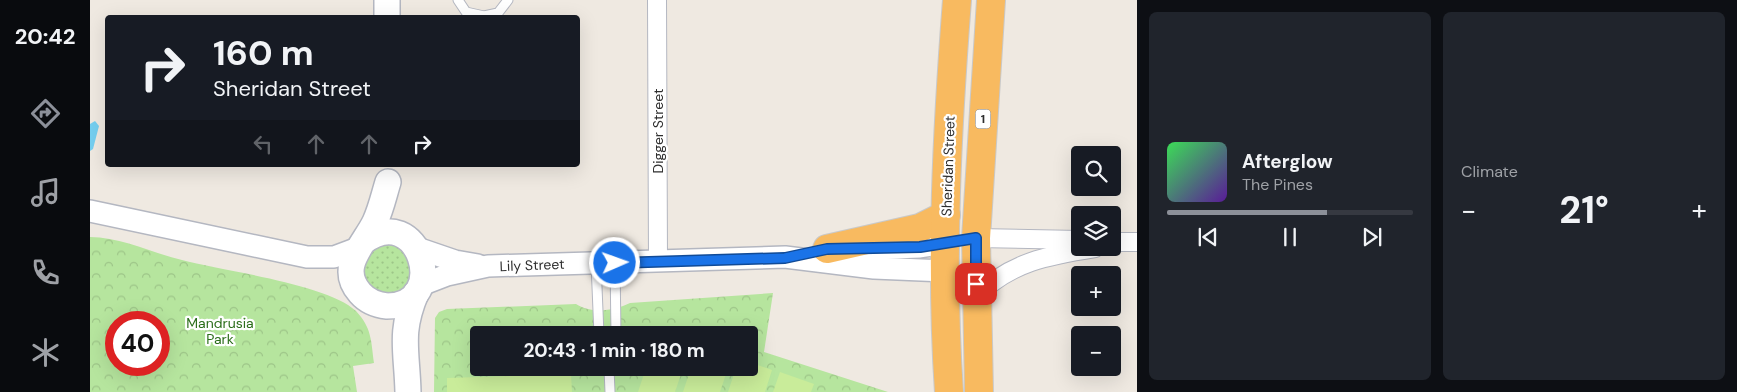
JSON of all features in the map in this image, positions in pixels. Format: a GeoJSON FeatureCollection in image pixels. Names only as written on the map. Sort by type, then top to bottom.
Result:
{"type":"FeatureCollection","features":[{"type":"Feature","properties":{"kind":"highway","name":"Sheridan Street"},"geometry":{"type":"LineString","coordinates":[[949,392],[945,242],[957,0]]}},
{"type":"Feature","properties":{"kind":"highway","name":"1"},"geometry":{"type":"LineString","coordinates":[[979,392],[976,238],[990,0]]}},
{"type":"Feature","properties":{"kind":"highway"},"geometry":{"type":"LineString","coordinates":[[827,249],[920,228],[946,215]]}},
{"type":"Feature","properties":{"kind":"highway","name":"Lily Street"},"geometry":{"type":"LineString","coordinates":[[945,242],[976,238]]}},
{"type":"Feature","properties":{"kind":"highway","name":"Lily Street"},"geometry":{"type":"LineString","coordinates":[[946,272],[976,284]]}},
{"type":"Feature","properties":{"kind":"main road"},"geometry":{"type":"LineString","coordinates":[[387,0],[387,15]]}},
{"type":"Feature","properties":{"kind":"main road"},"geometry":{"type":"LineString","coordinates":[[388,174],[395,207],[424,264],[418,289],[405,322],[404,351],[408,392]]}},
{"type":"Feature","properties":{"kind":"main road"},"geometry":{"type":"LineString","coordinates":[[388,174],[375,222],[361,245],[351,267],[365,295],[404,351]]}},
{"type":"Feature","properties":{"kind":"main road"},"geometry":{"type":"LineString","coordinates":[[361,245],[383,233],[396,234],[412,243]]}},
{"type":"Feature","properties":{"kind":"main road"},"geometry":{"type":"LineString","coordinates":[[365,295],[385,306],[396,305],[418,289]]}},
{"type":"Feature","properties":{"kind":"street","name":"Digger Street"},"geometry":{"type":"LineString","coordinates":[[657,0],[658,262]]}},
{"type":"Feature","properties":{"kind":"street"},"geometry":{"type":"LineString","coordinates":[[90,211],[307,257],[334,257],[361,245]]}},
{"type":"Feature","properties":{"kind":"street","name":"Lily Street"},"geometry":{"type":"LineString","coordinates":[[976,238],[1071,240]]}},
{"type":"Feature","properties":{"kind":"street","name":"Lily Street"},"geometry":{"type":"LineString","coordinates":[[785,258],[827,249],[910,248],[945,242]]}},
{"type":"Feature","properties":{"kind":"street","name":"Lily Street"},"geometry":{"type":"LineString","coordinates":[[412,243],[455,261],[488,266],[785,258],[874,268],[946,272]]}},
{"type":"Feature","properties":{"kind":"street"},"geometry":{"type":"LineString","coordinates":[[976,284],[991,282],[1018,266],[1042,257],[1071,252]]}},
{"type":"Feature","properties":{"kind":"street"},"geometry":{"type":"LineString","coordinates":[[307,257],[330,270],[365,295]]}},
{"type":"Feature","properties":{"kind":"street","name":"Lily Street"},"geometry":{"type":"LineString","coordinates":[[418,289],[447,275],[488,266]]}},
{"type":"Feature","properties":{"kind":"lane"},"geometry":{"type":"LineString","coordinates":[[458,0],[466,12],[480,15]]}},
{"type":"Feature","properties":{"kind":"lane"},"geometry":{"type":"LineString","coordinates":[[491,15],[498,14],[508,0]]}},
{"type":"Feature","properties":{"kind":"lane"},"geometry":{"type":"LineString","coordinates":[[600,326],[605,263]]}},
{"type":"Feature","properties":{"kind":"lane"},"geometry":{"type":"LineString","coordinates":[[605,263],[615,326]]}},
{"type":"Feature","properties":{"kind":"lane"},"geometry":{"type":"LineString","coordinates":[[610,376],[610,392]]}},
{"type":"Feature","properties":{"kind":"green space","name":"Mandrusia Park"},"geometry":{"type":"Polygon","coordinates":[[[90,237],[125,242],[182,260],[299,286],[323,293],[342,302],[356,311],[361,317],[368,329],[371,341],[374,363],[353,366],[357,392],[90,392],[90,237]]]}},
{"type":"Feature","properties":{"kind":"green space"},"geometry":{"type":"Polygon","coordinates":[[[384,241],[409,251],[414,277],[403,291],[386,297],[363,284],[361,256],[384,241]]]}},
{"type":"Feature","properties":{"kind":"green space"},"geometry":{"type":"Polygon","coordinates":[[[773,293],[764,352],[888,392],[434,392],[435,318],[439,312],[447,309],[576,304],[595,310],[617,308],[630,303],[773,293]]]}},
{"type":"Feature","properties":{"kind":"green space"},"geometry":{"type":"Polygon","coordinates":[[[758,365],[772,370],[765,392],[728,392],[733,376],[758,376],[758,365]]]}},
{"type":"Feature","properties":{"kind":"green space"},"geometry":{"type":"Polygon","coordinates":[[[780,372],[814,384],[811,392],[773,392],[780,372]]]}},
{"type":"Feature","properties":{"kind":"green space"},"geometry":{"type":"Polygon","coordinates":[[[571,376],[572,392],[447,392],[447,378],[571,376]]]}},
{"type":"Feature","properties":{"kind":"green space"},"geometry":{"type":"Polygon","coordinates":[[[643,376],[680,376],[675,392],[638,392],[643,376]]]}},
{"type":"Feature","properties":{"kind":"green space"},"geometry":{"type":"Polygon","coordinates":[[[688,376],[725,376],[720,392],[683,392],[688,376]]]}},
{"type":"Feature","properties":{"kind":"water"},"geometry":{"type":"Polygon","coordinates":[[[95,121],[99,126],[93,149],[90,151],[90,124],[95,121]]]}},
{"type":"Feature","properties":{"kind":"route"},"geometry":{"type":"LineString","coordinates":[[615,263],[785,258],[827,249],[920,247],[976,238],[976,284]]}}]}
